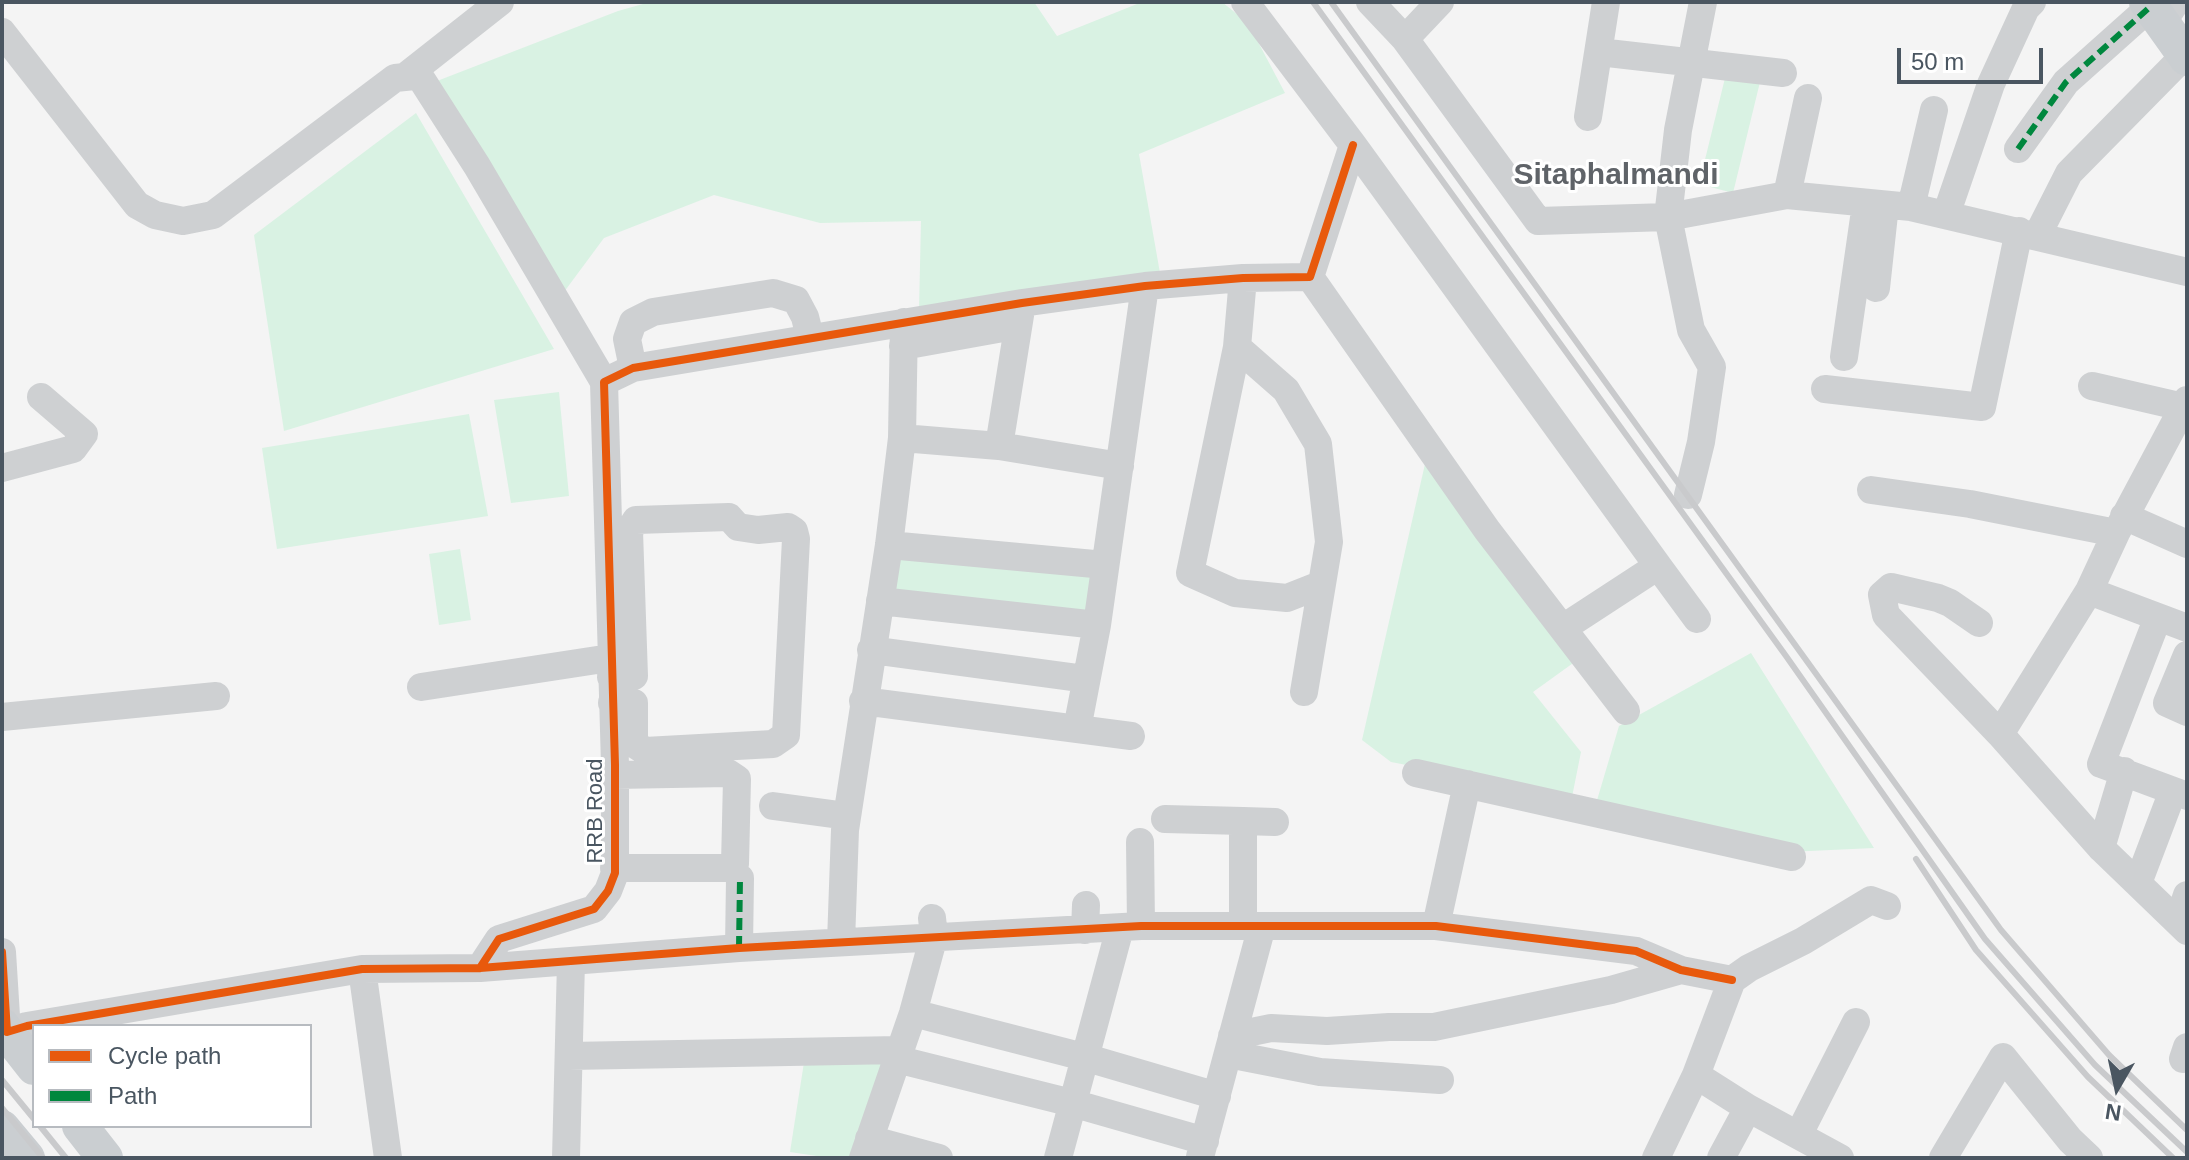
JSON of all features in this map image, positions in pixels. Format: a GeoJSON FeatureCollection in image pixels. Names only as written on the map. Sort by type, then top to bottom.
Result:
{"type":"FeatureCollection","features":[{"type":"Feature","properties":{"kind":"main road"},"geometry":{"type":"LineString","coordinates":[[2159,9],[2186,57]]}},
{"type":"Feature","properties":{"kind":"main road"},"geometry":{"type":"LineString","coordinates":[[4,1029],[32,1064]]}},
{"type":"Feature","properties":{"kind":"main road"},"geometry":{"type":"LineString","coordinates":[[2,1128],[27,1158]]}},
{"type":"Feature","properties":{"kind":"main road"},"geometry":{"type":"LineString","coordinates":[[82,1128],[105,1158]]}},
{"type":"Feature","properties":{"kind":"street"},"geometry":{"type":"LineString","coordinates":[[406,76],[500,2]]}},
{"type":"Feature","properties":{"kind":"street"},"geometry":{"type":"LineString","coordinates":[[1245,2],[1353,145],[1697,619]]}},
{"type":"Feature","properties":{"kind":"street"},"geometry":{"type":"LineString","coordinates":[[1370,2],[1405,39],[1538,221],[1668,217],[1787,195],[1887,205],[1946,215],[2187,272]]}},
{"type":"Feature","properties":{"kind":"street"},"geometry":{"type":"LineString","coordinates":[[1405,39],[1440,2]]}},
{"type":"Feature","properties":{"kind":"street"},"geometry":{"type":"LineString","coordinates":[[1588,117],[1606,2]]}},
{"type":"Feature","properties":{"kind":"street"},"geometry":{"type":"LineString","coordinates":[[1688,495],[1701,442],[1712,367],[1691,330],[1668,217],[1678,130],[1703,2]]}},
{"type":"Feature","properties":{"kind":"street"},"geometry":{"type":"LineString","coordinates":[[1946,215],[1991,84],[2026,8],[2032,2]]}},
{"type":"Feature","properties":{"kind":"street"},"geometry":{"type":"LineString","coordinates":[[2018,149],[2066,82],[2159,9]]}},
{"type":"Feature","properties":{"kind":"street"},"geometry":{"type":"LineString","coordinates":[[2,32],[137,205],[155,215],[183,221],[213,215],[395,78],[415,76],[422,80],[477,166],[604,382],[633,368],[810,337],[906,337],[1003,328]]}},
{"type":"Feature","properties":{"kind":"street"},"geometry":{"type":"LineString","coordinates":[[1599,52],[1783,73]]}},
{"type":"Feature","properties":{"kind":"street"},"geometry":{"type":"LineString","coordinates":[[1825,389],[1982,407],[2028,234],[2069,173],[2186,57]]}},
{"type":"Feature","properties":{"kind":"street"},"geometry":{"type":"LineString","coordinates":[[1787,195],[1808,98]]}},
{"type":"Feature","properties":{"kind":"street"},"geometry":{"type":"LineString","coordinates":[[1844,357],[1887,205],[1934,110]]}},
{"type":"Feature","properties":{"kind":"street"},"geometry":{"type":"LineString","coordinates":[[1310,277],[1353,145]]}},
{"type":"Feature","properties":{"kind":"street"},"geometry":{"type":"LineString","coordinates":[[1876,288],[1887,205]]}},
{"type":"Feature","properties":{"kind":"street"},"geometry":{"type":"LineString","coordinates":[[906,337],[1022,303],[1145,286],[1243,278],[1310,277]]}},
{"type":"Feature","properties":{"kind":"street"},"geometry":{"type":"LineString","coordinates":[[1310,277],[1487,530],[1626,711]]}},
{"type":"Feature","properties":{"kind":"street"},"geometry":{"type":"LineString","coordinates":[[1243,278],[1237,347],[1190,573],[1235,593],[1287,598],[1320,585]]}},
{"type":"Feature","properties":{"kind":"street"},"geometry":{"type":"LineString","coordinates":[[1077,729],[1097,625],[1145,286]]}},
{"type":"Feature","properties":{"kind":"street"},"geometry":{"type":"LineString","coordinates":[[633,368],[627,339],[633,322],[653,312],[773,293],[796,300],[805,317],[810,337]]}},
{"type":"Feature","properties":{"kind":"street"},"geometry":{"type":"LineString","coordinates":[[999,446],[1022,303]]}},
{"type":"Feature","properties":{"kind":"street"},"geometry":{"type":"LineString","coordinates":[[906,337],[913,410]]}},
{"type":"Feature","properties":{"kind":"street"},"geometry":{"type":"LineString","coordinates":[[841,942],[847,816],[889,545],[902,438],[906,337]]}},
{"type":"Feature","properties":{"kind":"street"},"geometry":{"type":"LineString","coordinates":[[1237,347],[1286,390],[1318,444],[1329,542],[1304,692]]}},
{"type":"Feature","properties":{"kind":"street","name":"RRB Road"},"geometry":{"type":"LineString","coordinates":[[480,968],[499,939],[594,909],[608,891],[614,868],[620,684],[604,382]]}},
{"type":"Feature","properties":{"kind":"street"},"geometry":{"type":"LineString","coordinates":[[2000,734],[2089,591],[2120,525],[2185,403],[2092,386]]}},
{"type":"Feature","properties":{"kind":"street"},"geometry":{"type":"LineString","coordinates":[[2,468],[73,449],[84,434],[41,397]]}},
{"type":"Feature","properties":{"kind":"street"},"geometry":{"type":"LineString","coordinates":[[902,438],[999,446],[1120,466]]}},
{"type":"Feature","properties":{"kind":"street"},"geometry":{"type":"LineString","coordinates":[[1871,490],[2120,525],[2187,544]]}},
{"type":"Feature","properties":{"kind":"street"},"geometry":{"type":"LineString","coordinates":[[729,517],[738,527],[758,530],[788,527],[794,531],[796,554],[786,735],[773,744],[638,749],[634,744],[620,684],[629,531],[636,520],[729,517]]}},
{"type":"Feature","properties":{"kind":"street"},"geometry":{"type":"LineString","coordinates":[[889,545],[1105,565]]}},
{"type":"Feature","properties":{"kind":"street"},"geometry":{"type":"LineString","coordinates":[[1563,628],[1658,566]]}},
{"type":"Feature","properties":{"kind":"street"},"geometry":{"type":"LineString","coordinates":[[1979,623],[1938,598],[1891,587],[1882,595],[1886,615],[2000,734],[2101,848],[2182,926]]}},
{"type":"Feature","properties":{"kind":"street"},"geometry":{"type":"LineString","coordinates":[[2089,591],[2187,628]]}},
{"type":"Feature","properties":{"kind":"street"},"geometry":{"type":"LineString","coordinates":[[880,601],[1097,625]]}},
{"type":"Feature","properties":{"kind":"street"},"geometry":{"type":"LineString","coordinates":[[2138,883],[2180,793],[2101,764],[2158,617]]}},
{"type":"Feature","properties":{"kind":"street"},"geometry":{"type":"LineString","coordinates":[[871,650],[1086,679]]}},
{"type":"Feature","properties":{"kind":"street"},"geometry":{"type":"LineString","coordinates":[[2187,655],[2167,703],[2187,712]]}},
{"type":"Feature","properties":{"kind":"street"},"geometry":{"type":"LineString","coordinates":[[421,687],[620,684]]}},
{"type":"Feature","properties":{"kind":"street"},"geometry":{"type":"LineString","coordinates":[[2,717],[216,696]]}},
{"type":"Feature","properties":{"kind":"street"},"geometry":{"type":"LineString","coordinates":[[863,701],[1131,736]]}},
{"type":"Feature","properties":{"kind":"street"},"geometry":{"type":"LineString","coordinates":[[2101,848],[2124,771]]}},
{"type":"Feature","properties":{"kind":"street"},"geometry":{"type":"LineString","coordinates":[[614,868],[733,868],[737,779],[728,773],[615,775]]}},
{"type":"Feature","properties":{"kind":"street"},"geometry":{"type":"LineString","coordinates":[[1416,773],[1792,857]]}},
{"type":"Feature","properties":{"kind":"street"},"geometry":{"type":"LineString","coordinates":[[1436,926],[1467,784]]}},
{"type":"Feature","properties":{"kind":"street"},"geometry":{"type":"LineString","coordinates":[[773,806],[847,816]]}},
{"type":"Feature","properties":{"kind":"street"},"geometry":{"type":"LineString","coordinates":[[1165,819],[1275,822]]}},
{"type":"Feature","properties":{"kind":"street"},"geometry":{"type":"LineString","coordinates":[[569,1056],[897,1055],[1072,1103],[1202,1150],[1230,1045],[1252,926],[1243,821]]}},
{"type":"Feature","properties":{"kind":"street"},"geometry":{"type":"LineString","coordinates":[[1058,1158],[1084,1057],[1131,927],[1140,842]]}},
{"type":"Feature","properties":{"kind":"street"},"geometry":{"type":"LineString","coordinates":[[739,948],[740,878]]}},
{"type":"Feature","properties":{"kind":"street"},"geometry":{"type":"LineString","coordinates":[[2182,926],[2187,895]]}},
{"type":"Feature","properties":{"kind":"street"},"geometry":{"type":"LineString","coordinates":[[1656,1158],[1696,1075],[1732,980],[1871,900],[1887,906]]}},
{"type":"Feature","properties":{"kind":"street"},"geometry":{"type":"LineString","coordinates":[[39,1024],[362,969],[480,968],[571,962],[841,942],[947,927],[1085,918],[1131,927],[1436,926],[1636,951],[1681,970],[1732,980]]}},
{"type":"Feature","properties":{"kind":"street"},"geometry":{"type":"LineString","coordinates":[[939,1158],[866,1149],[897,1055],[947,927]]}},
{"type":"Feature","properties":{"kind":"street"},"geometry":{"type":"LineString","coordinates":[[2,952],[4,1029],[32,1025]]}},
{"type":"Feature","properties":{"kind":"street"},"geometry":{"type":"LineString","coordinates":[[566,1158],[571,962]]}},
{"type":"Feature","properties":{"kind":"street"},"geometry":{"type":"LineString","coordinates":[[362,969],[388,1158]]}},
{"type":"Feature","properties":{"kind":"street"},"geometry":{"type":"LineString","coordinates":[[1230,1045],[1271,1028],[1327,1031],[1434,1027],[1611,990],[1681,970]]}},
{"type":"Feature","properties":{"kind":"street"},"geometry":{"type":"LineString","coordinates":[[913,1013],[1084,1057],[1217,1096]]}},
{"type":"Feature","properties":{"kind":"street"},"geometry":{"type":"LineString","coordinates":[[1799,1134],[1856,1022]]}},
{"type":"Feature","properties":{"kind":"street"},"geometry":{"type":"LineString","coordinates":[[1230,1045],[1320,1072],[1440,1080]]}},
{"type":"Feature","properties":{"kind":"street"},"geometry":{"type":"LineString","coordinates":[[1943,1158],[2003,1057],[2070,1140],[2089,1158]]}},
{"type":"Feature","properties":{"kind":"street"},"geometry":{"type":"LineString","coordinates":[[1696,1075],[1748,1108],[1840,1158]]}},
{"type":"Feature","properties":{"kind":"street"},"geometry":{"type":"LineString","coordinates":[[1721,1158],[1748,1108]]}},
{"type":"Feature","properties":{"kind":"green space"},"geometry":{"type":"Polygon","coordinates":[[[650,2],[1034,2],[1057,36],[1142,2],[1222,2],[1248,23],[1285,93],[1139,154],[1160,273],[919,310],[921,221],[820,223],[714,195],[604,238],[564,292],[437,81],[618,11],[650,2]]]}},
{"type":"Feature","properties":{"kind":"green space"},"geometry":{"type":"Polygon","coordinates":[[[1726,74],[1760,82],[1733,193],[1699,184],[1726,74]]]}},
{"type":"Feature","properties":{"kind":"green space"},"geometry":{"type":"Polygon","coordinates":[[[416,113],[554,349],[284,431],[254,235],[416,113]]]}},
{"type":"Feature","properties":{"kind":"green space"},"geometry":{"type":"Polygon","coordinates":[[[559,392],[569,496],[511,503],[494,400],[559,392]]]}},
{"type":"Feature","properties":{"kind":"green space"},"geometry":{"type":"Polygon","coordinates":[[[469,414],[488,516],[277,549],[262,448],[469,414]]]}},
{"type":"Feature","properties":{"kind":"green space"},"geometry":{"type":"Polygon","coordinates":[[[1425,464],[1576,661],[1533,692],[1581,752],[1572,797],[1391,762],[1362,740],[1425,464]]]}},
{"type":"Feature","properties":{"kind":"green space"},"geometry":{"type":"Polygon","coordinates":[[[889,545],[1105,565],[1097,625],[880,601],[889,545]]]}},
{"type":"Feature","properties":{"kind":"green space"},"geometry":{"type":"Polygon","coordinates":[[[460,549],[471,620],[439,625],[429,554],[460,549]]]}},
{"type":"Feature","properties":{"kind":"green space"},"geometry":{"type":"Polygon","coordinates":[[[1751,653],[1874,848],[1788,852],[1595,807],[1619,726],[1751,653]]]}},
{"type":"Feature","properties":{"kind":"green space"},"geometry":{"type":"Polygon","coordinates":[[[899,1050],[863,1158],[830,1158],[790,1152],[805,1056],[899,1050]]]}},
{"type":"Feature","properties":{"kind":"railway"},"geometry":{"type":"LineString","coordinates":[[1313,2],[1786,656],[1985,939],[2095,1065],[2187,1152]]}},
{"type":"Feature","properties":{"kind":"railway"},"geometry":{"type":"LineString","coordinates":[[1331,2],[2001,930],[2109,1055],[2187,1130]]}},
{"type":"Feature","properties":{"kind":"railway"},"geometry":{"type":"LineString","coordinates":[[1916,859],[1976,950],[2088,1077],[2173,1158]]}},
{"type":"Feature","properties":{"kind":"railway"},"geometry":{"type":"LineString","coordinates":[[2,1080],[32,1117]]}},
{"type":"Feature","properties":{"kind":"railway"},"geometry":{"type":"LineString","coordinates":[[2,1108],[43,1158]]}},
{"type":"Feature","properties":{"kind":"railway"},"geometry":{"type":"LineString","coordinates":[[42,1128],[66,1158]]}},
{"type":"Feature","properties":{"kind":"marked path"},"geometry":{"type":"LineString","coordinates":[[2018,149],[2066,82],[2150,7]]}},
{"type":"Feature","properties":{"kind":"marked path"},"geometry":{"type":"LineString","coordinates":[[739,948],[740,878]]}},
{"type":"Feature","properties":{"kind":"cycle path"},"geometry":{"type":"LineString","coordinates":[[480,968],[499,939],[594,909],[608,891],[615,873],[615,765],[604,382],[633,368],[1022,303],[1145,286],[1243,278],[1310,277],[1353,145]]}},
{"type":"Feature","properties":{"kind":"cycle path"},"geometry":{"type":"LineString","coordinates":[[39,1024],[362,969],[480,968],[739,948],[1141,926],[1436,926],[1636,951],[1681,970],[1732,980]]}},
{"type":"Feature","properties":{"kind":"cycle path"},"geometry":{"type":"LineString","coordinates":[[2,952],[7,1032],[32,1025]]}},
{"type":"Feature","properties":{"kind":"district","name":"Sitaphalmandi"},"geometry":{"type":"Point","coordinates":[1616,176]}}]}
